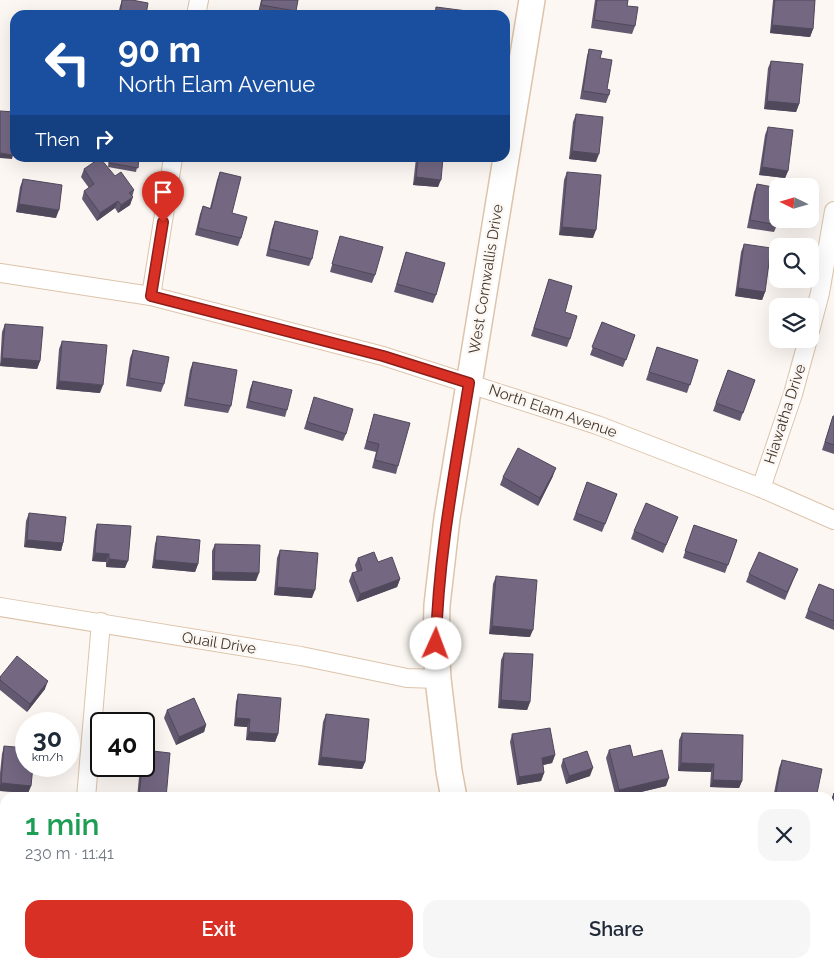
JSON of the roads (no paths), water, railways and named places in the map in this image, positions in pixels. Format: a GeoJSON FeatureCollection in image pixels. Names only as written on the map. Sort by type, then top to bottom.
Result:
{"type":"FeatureCollection","features":[{"type":"Feature","properties":{"kind":"street","name":"West Cornwallis Drive"},"geometry":{"type":"LineString","coordinates":[[510,134],[532,0]]}},
{"type":"Feature","properties":{"kind":"street"},"geometry":{"type":"LineString","coordinates":[[151,296],[173,162]]}},
{"type":"Feature","properties":{"kind":"street","name":"West Cornwallis Drive"},"geometry":{"type":"LineString","coordinates":[[453,792],[438,679],[436,644],[437,606],[447,518],[505,162]]}},
{"type":"Feature","properties":{"kind":"street"},"geometry":{"type":"LineString","coordinates":[[819,298],[834,211]]}},
{"type":"Feature","properties":{"kind":"street","name":"North Elam Avenue"},"geometry":{"type":"LineString","coordinates":[[0,273],[151,296],[383,356],[598,425],[761,488],[834,520]]}},
{"type":"Feature","properties":{"kind":"street","name":"Hiawatha Drive"},"geometry":{"type":"LineString","coordinates":[[761,488],[793,394],[806,348]]}},
{"type":"Feature","properties":{"kind":"street","name":"Quail Drive"},"geometry":{"type":"LineString","coordinates":[[0,607],[301,656],[407,678],[438,679]]}},
{"type":"Feature","properties":{"kind":"street"},"geometry":{"type":"LineString","coordinates":[[87,792],[101,622]]}}]}
